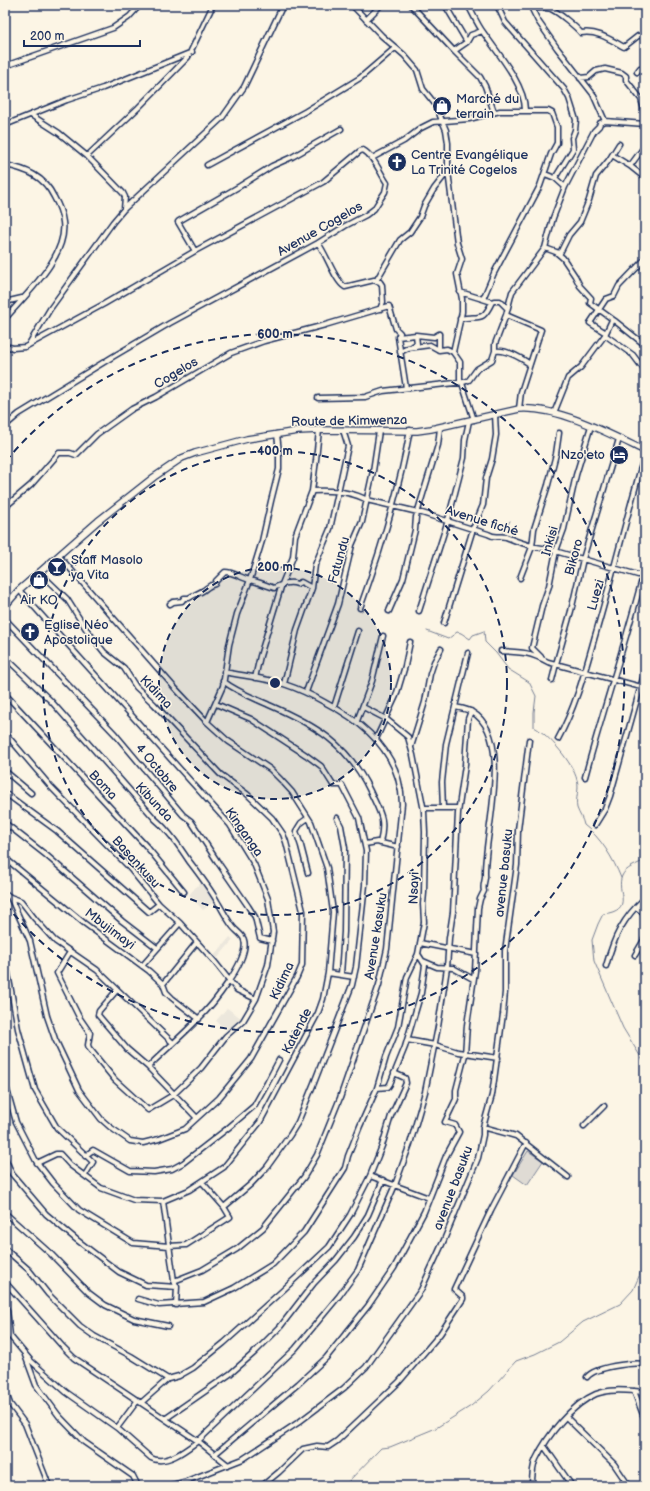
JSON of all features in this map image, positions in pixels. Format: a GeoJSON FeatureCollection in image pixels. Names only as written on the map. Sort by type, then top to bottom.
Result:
{"type":"FeatureCollection","features":[{"type":"Feature","properties":{"kind":"street"},"geometry":{"type":"LineString","coordinates":[[5,66],[113,28],[129,17],[140,5]]}},
{"type":"Feature","properties":{"kind":"street"},"geometry":{"type":"LineString","coordinates":[[87,156],[188,58],[213,5]]}},
{"type":"Feature","properties":{"kind":"street"},"geometry":{"type":"LineString","coordinates":[[29,345],[54,303],[88,255],[124,210],[222,118],[244,87],[283,5]]}},
{"type":"Feature","properties":{"kind":"street"},"geometry":{"type":"LineString","coordinates":[[352,5],[404,55],[417,70],[423,89],[435,104],[446,130],[448,143],[448,171],[457,243],[462,259],[457,274],[462,299],[454,352]]}},
{"type":"Feature","properties":{"kind":"street"},"geometry":{"type":"LineString","coordinates":[[366,20],[381,5]]}},
{"type":"Feature","properties":{"kind":"street"},"geometry":{"type":"LineString","coordinates":[[411,5],[480,77],[485,86],[494,112]]}},
{"type":"Feature","properties":{"kind":"street"},"geometry":{"type":"LineString","coordinates":[[445,5],[467,42]]}},
{"type":"Feature","properties":{"kind":"street"},"geometry":{"type":"LineString","coordinates":[[468,5],[482,31],[508,68],[523,98],[525,110]]}},
{"type":"Feature","properties":{"kind":"street"},"geometry":{"type":"LineString","coordinates":[[497,5],[505,22],[564,89],[570,98],[576,120],[572,138],[573,149],[555,178]]}},
{"type":"Feature","properties":{"kind":"street"},"geometry":{"type":"LineString","coordinates":[[531,7],[552,9],[573,24],[581,33],[588,32],[602,35],[624,47],[638,36],[645,35]]}},
{"type":"Feature","properties":{"kind":"street"},"geometry":{"type":"LineString","coordinates":[[531,7],[538,21],[553,43],[597,101],[605,121]]}},
{"type":"Feature","properties":{"kind":"street"},"geometry":{"type":"LineString","coordinates":[[454,51],[467,42],[471,36],[482,31]]}},
{"type":"Feature","properties":{"kind":"street"},"geometry":{"type":"LineString","coordinates":[[207,165],[306,111],[360,78],[395,48]]}},
{"type":"Feature","properties":{"kind":"street"},"geometry":{"type":"LineString","coordinates":[[5,125],[192,52]]}},
{"type":"Feature","properties":{"kind":"street"},"geometry":{"type":"LineString","coordinates":[[637,72],[640,68],[645,70]]}},
{"type":"Feature","properties":{"kind":"street"},"geometry":{"type":"LineString","coordinates":[[318,398],[365,397],[383,391],[461,382],[469,380],[477,369],[491,361],[495,351],[496,339],[506,315],[514,289],[545,248],[553,218],[565,187],[594,131],[605,121],[645,125],[645,113],[641,99],[626,80],[626,76],[605,69],[596,71],[589,77],[580,78]]}},
{"type":"Feature","properties":{"kind":"street"},"geometry":{"type":"LineString","coordinates":[[5,346],[19,348],[25,347],[104,304],[195,251],[323,182],[360,151],[363,150],[372,158],[404,141],[421,128],[433,122],[469,119],[494,112],[525,110],[551,111],[555,118],[557,127],[557,143],[550,154],[540,186],[494,273],[483,299]]}},
{"type":"Feature","properties":{"kind":"street"},"geometry":{"type":"LineString","coordinates":[[31,115],[59,132],[87,156],[123,193],[125,198],[124,210]]}},
{"type":"Feature","properties":{"kind":"street"},"geometry":{"type":"LineString","coordinates":[[195,251],[178,222],[179,221],[272,166],[292,157],[341,129]]}},
{"type":"Feature","properties":{"kind":"street"},"geometry":{"type":"LineString","coordinates":[[556,252],[560,253],[569,234],[580,222],[589,200],[596,176],[619,144]]}},
{"type":"Feature","properties":{"kind":"street"},"geometry":{"type":"LineString","coordinates":[[630,166],[645,145]]}},
{"type":"Feature","properties":{"kind":"street"},"geometry":{"type":"LineString","coordinates":[[612,155],[630,166],[645,178]]}},
{"type":"Feature","properties":{"kind":"street","name":"Avenue Cogelos"},"geometry":{"type":"LineString","coordinates":[[5,426],[19,414],[170,323],[318,243],[366,215],[374,209],[385,192],[386,183],[372,158]]}},
{"type":"Feature","properties":{"kind":"street"},"geometry":{"type":"LineString","coordinates":[[5,165],[21,168],[44,181],[58,204],[64,223],[60,246],[40,280],[22,298],[5,319]]}},
{"type":"Feature","properties":{"kind":"street"},"geometry":{"type":"LineString","coordinates":[[376,281],[400,240],[410,232],[420,217],[424,206],[434,189],[448,171]]}},
{"type":"Feature","properties":{"kind":"street"},"geometry":{"type":"LineString","coordinates":[[545,174],[555,178],[565,187]]}},
{"type":"Feature","properties":{"kind":"street"},"geometry":{"type":"LineString","coordinates":[[318,243],[336,274],[338,281],[345,287],[372,280],[380,282],[382,285],[383,302],[380,309]]}},
{"type":"Feature","properties":{"kind":"street"},"geometry":{"type":"LineString","coordinates":[[545,248],[556,252],[563,258],[580,286],[591,298],[590,303],[645,345]]}},
{"type":"Feature","properties":{"kind":"street"},"geometry":{"type":"LineString","coordinates":[[645,259],[618,286],[614,296],[606,299],[590,323],[633,355],[645,371]]}},
{"type":"Feature","properties":{"kind":"street"},"geometry":{"type":"LineString","coordinates":[[460,292],[492,302],[500,301],[507,308]]}},
{"type":"Feature","properties":{"kind":"street"},"geometry":{"type":"LineString","coordinates":[[5,302],[22,298]]}},
{"type":"Feature","properties":{"kind":"street"},"geometry":{"type":"LineString","coordinates":[[460,319],[482,317],[487,313],[492,302]]}},
{"type":"Feature","properties":{"kind":"street","name":"Cogelos"},"geometry":{"type":"LineString","coordinates":[[5,507],[30,485],[59,453],[70,453],[76,455],[97,434],[132,409],[156,397],[231,353],[264,341],[389,306],[396,329],[400,333],[398,337]]}},
{"type":"Feature","properties":{"kind":"street"},"geometry":{"type":"LineString","coordinates":[[506,315],[541,330],[521,392],[519,408]]}},
{"type":"Feature","properties":{"kind":"street"},"geometry":{"type":"LineString","coordinates":[[554,413],[568,378],[581,367],[605,334],[612,320],[615,321]]}},
{"type":"Feature","properties":{"kind":"street"},"geometry":{"type":"LineString","coordinates":[[406,388],[398,337],[416,335],[434,337],[439,334],[439,350]]}},
{"type":"Feature","properties":{"kind":"street"},"geometry":{"type":"LineString","coordinates":[[413,346],[416,344],[416,335]]}},
{"type":"Feature","properties":{"kind":"street"},"geometry":{"type":"LineString","coordinates":[[400,352],[403,349],[413,346],[430,345],[439,350],[447,349],[454,352],[460,362],[461,382],[472,420],[465,440],[464,458],[448,520],[419,611]]}},
{"type":"Feature","properties":{"kind":"street"},"geometry":{"type":"LineString","coordinates":[[495,351],[499,350],[511,354],[530,364]]}},
{"type":"Feature","properties":{"kind":"street","name":"Route de Kimwenza"},"geometry":{"type":"LineString","coordinates":[[5,606],[19,590],[98,521],[174,462],[206,450],[248,439],[277,434],[318,430],[417,431],[440,428],[519,408],[527,408],[554,413],[590,426],[644,452]]}},
{"type":"Feature","properties":{"kind":"street"},"geometry":{"type":"LineString","coordinates":[[444,623],[473,529],[483,505],[486,478],[492,459],[496,436],[495,414]]}},
{"type":"Feature","properties":{"kind":"street","name":"Inkisi"},"geometry":{"type":"LineString","coordinates":[[541,657],[532,648],[590,426]]}},
{"type":"Feature","properties":{"kind":"street"},"geometry":{"type":"LineString","coordinates":[[389,611],[403,579],[418,512],[438,445],[440,428]]}},
{"type":"Feature","properties":{"kind":"street"},"geometry":{"type":"LineString","coordinates":[[255,678],[260,656],[282,584],[293,557],[294,536],[312,491],[318,430]]}},
{"type":"Feature","properties":{"kind":"street"},"geometry":{"type":"LineString","coordinates":[[284,684],[298,630],[312,588],[315,565],[330,529],[337,491],[348,446],[343,430]]}},
{"type":"Feature","properties":{"kind":"street"},"geometry":{"type":"LineString","coordinates":[[360,608],[372,575],[393,506],[410,430]]}},
{"type":"Feature","properties":{"kind":"street","name":"Fatundu"},"geometry":{"type":"LineString","coordinates":[[306,692],[338,604],[352,545],[362,522],[373,471],[379,431]]}},
{"type":"Feature","properties":{"kind":"street"},"geometry":{"type":"LineString","coordinates":[[520,578],[532,547],[534,529],[548,485],[556,454],[559,433]]}},
{"type":"Feature","properties":{"kind":"street"},"geometry":{"type":"LineString","coordinates":[[207,722],[223,686],[229,645],[237,614],[250,580],[262,541],[279,469],[277,434]]}},
{"type":"Feature","properties":{"kind":"street","name":"Bikoro"},"geometry":{"type":"LineString","coordinates":[[552,680],[571,611],[583,559],[619,439]]}},
{"type":"Feature","properties":{"kind":"street","name":"Luezi"},"geometry":{"type":"LineString","coordinates":[[558,739],[575,702],[585,671],[614,569],[645,444]]}},
{"type":"Feature","properties":{"kind":"street","name":"Avenue fiché"},"geometry":{"type":"LineString","coordinates":[[312,491],[337,491],[363,497],[367,500],[448,520],[493,537],[506,537],[511,541],[583,559],[644,577]]}},
{"type":"Feature","properties":{"kind":"street","name":"Katende"},"geometry":{"type":"LineString","coordinates":[[37,1163],[56,1154],[60,1154],[70,1165],[101,1188],[134,1200],[164,1201],[188,1191],[224,1167],[260,1122],[269,1108],[318,1013],[323,999],[328,973],[333,912],[327,868],[313,827],[292,792],[270,769],[228,741],[207,722],[174,688],[59,556]]}},
{"type":"Feature","properties":{"kind":"street"},"geometry":{"type":"LineString","coordinates":[[585,777],[597,732],[644,577],[645,568]]}},
{"type":"Feature","properties":{"kind":"street","name":"Kidima"},"geometry":{"type":"LineString","coordinates":[[10,897],[30,941],[46,1015],[79,1090],[101,1119],[128,1140],[143,1143],[159,1139],[185,1129],[196,1117],[219,1098],[251,1059],[284,1002],[302,965],[304,911],[283,834],[272,818],[247,794],[220,774],[136,687],[124,668],[104,652],[86,629],[66,599],[39,572]]}},
{"type":"Feature","properties":{"kind":"street"},"geometry":{"type":"LineString","coordinates":[[170,604],[173,602],[182,601],[184,598],[189,598],[196,593],[203,591],[208,586],[215,584],[225,572],[231,572],[274,588],[282,584],[292,582],[298,584],[300,582],[312,588]]}},
{"type":"Feature","properties":{"kind":"street","name":"Kinganga"},"geometry":{"type":"LineString","coordinates":[[19,590],[230,825],[254,864],[263,887],[271,917],[272,940],[268,965],[256,999],[243,1021],[226,1036],[201,1068],[173,1094],[148,1110],[115,1080],[89,1048],[90,1033],[79,1017],[57,973],[70,952]]}},
{"type":"Feature","properties":{"kind":"street","name":"4 Octobre"},"geometry":{"type":"LineString","coordinates":[[5,619],[115,734],[183,815],[191,821],[255,917],[260,938],[272,940]]}},
{"type":"Feature","properties":{"kind":"street"},"geometry":{"type":"LineString","coordinates":[[334,707],[358,631]]}},
{"type":"Feature","properties":{"kind":"street"},"geometry":{"type":"LineString","coordinates":[[357,721],[373,675],[376,659],[380,654],[383,636]]}},
{"type":"Feature","properties":{"kind":"street"},"geometry":{"type":"LineString","coordinates":[[376,740],[396,696],[410,642]]}},
{"type":"Feature","properties":{"kind":"street"},"geometry":{"type":"LineString","coordinates":[[411,748],[425,702],[430,674],[434,662],[442,649]]}},
{"type":"Feature","properties":{"kind":"street"},"geometry":{"type":"LineString","coordinates":[[501,651],[522,651],[541,657],[546,661],[643,688]]}},
{"type":"Feature","properties":{"kind":"street"},"geometry":{"type":"LineString","coordinates":[[443,808],[442,782],[444,758],[454,707],[459,696],[468,653]]}},
{"type":"Feature","properties":{"kind":"street","name":"Kibunda"},"geometry":{"type":"LineString","coordinates":[[5,657],[51,701],[155,819],[165,828],[211,891],[232,926],[245,941],[243,956],[230,981],[199,1019],[172,1042],[148,1067]]}},
{"type":"Feature","properties":{"kind":"street"},"geometry":{"type":"LineString","coordinates":[[595,825],[601,818],[610,796],[643,688],[645,671]]}},
{"type":"Feature","properties":{"kind":"street","name":"Avenue kasuku"},"geometry":{"type":"LineString","coordinates":[[174,1281],[202,1271],[237,1249],[263,1228],[304,1177],[317,1155],[340,1098],[379,985],[387,949],[402,804],[400,782],[393,763],[376,740],[357,721],[306,692],[284,684],[224,672]]}},
{"type":"Feature","properties":{"kind":"street"},"geometry":{"type":"LineString","coordinates":[[223,681],[229,686],[292,715],[326,736],[344,752],[360,771],[380,810],[383,822],[380,843]]}},
{"type":"Feature","properties":{"kind":"street","name":"Boma"},"geometry":{"type":"LineString","coordinates":[[5,694],[147,847],[184,892]]}},
{"type":"Feature","properties":{"kind":"street"},"geometry":{"type":"LineString","coordinates":[[216,704],[251,719],[278,736],[321,766],[333,785],[342,785],[359,818],[366,851],[365,885],[354,976],[349,994],[314,1083],[298,1122],[290,1135],[251,1184],[224,1207]]}},
{"type":"Feature","properties":{"kind":"street","name":"Nsayi"},"geometry":{"type":"LineString","coordinates":[[138,1300],[159,1305],[204,1302],[234,1288],[276,1262],[304,1232],[345,1168],[348,1156],[360,1126],[377,1088],[401,1015],[408,972],[418,954],[420,944],[424,922],[425,832],[424,808],[417,769],[408,737],[386,719],[363,707]]}},
{"type":"Feature","properties":{"kind":"street"},"geometry":{"type":"LineString","coordinates":[[215,1454],[298,1384],[326,1358],[368,1306],[394,1268],[424,1212],[446,1156],[459,1132],[455,1125],[445,1122],[456,1099],[456,1090],[464,1060],[466,1029],[476,954],[478,908],[484,891],[483,887],[486,875],[487,842],[496,773],[491,736],[484,723],[471,711],[454,707]]}},
{"type":"Feature","properties":{"kind":"street"},"geometry":{"type":"LineString","coordinates":[[5,1305],[10,1336],[31,1361],[66,1392],[117,1428],[151,1458],[158,1461],[181,1453],[198,1441],[295,1349],[339,1296],[358,1270],[395,1185],[410,1144],[425,1092],[435,1045],[448,968],[458,808],[465,765],[468,719],[471,711]]}},
{"type":"Feature","properties":{"kind":"street","name":"Basankusu"},"geometry":{"type":"LineString","coordinates":[[5,733],[51,787],[127,865],[159,904],[180,923],[237,990],[256,999]]}},
{"type":"Feature","properties":{"kind":"street","name":"avenue basuku"},"geometry":{"type":"LineString","coordinates":[[169,1486],[184,1482],[228,1465],[256,1452],[344,1388],[366,1367],[421,1290],[444,1240],[478,1158],[483,1136],[483,1127],[492,1095],[498,1058],[505,992],[505,951],[517,865],[516,852],[518,830],[529,740]]}},
{"type":"Feature","properties":{"kind":"street"},"geometry":{"type":"LineString","coordinates":[[5,771],[31,793]]}},
{"type":"Feature","properties":{"kind":"street"},"geometry":{"type":"LineString","coordinates":[[5,793],[57,831],[149,912],[159,904]]}},
{"type":"Feature","properties":{"kind":"street"},"geometry":{"type":"LineString","coordinates":[[424,808],[458,808]]}},
{"type":"Feature","properties":{"kind":"street"},"geometry":{"type":"LineString","coordinates":[[308,818],[301,823],[296,831],[308,873]]}},
{"type":"Feature","properties":{"kind":"street"},"geometry":{"type":"LineString","coordinates":[[337,818],[341,826],[345,848],[344,932],[341,974]]}},
{"type":"Feature","properties":{"kind":"street"},"geometry":{"type":"LineString","coordinates":[[5,823],[46,854],[122,921],[157,948]]}},
{"type":"Feature","properties":{"kind":"street"},"geometry":{"type":"LineString","coordinates":[[365,844],[380,843],[398,847]]}},
{"type":"Feature","properties":{"kind":"street","name":"Mbujimayi"},"geometry":{"type":"LineString","coordinates":[[5,858],[84,924],[142,966],[163,984],[166,992],[172,998],[199,1019]]}},
{"type":"Feature","properties":{"kind":"street"},"geometry":{"type":"LineString","coordinates":[[5,893],[10,897],[21,901],[49,936],[97,970],[172,1042]]}},
{"type":"Feature","properties":{"kind":"street"},"geometry":{"type":"LineString","coordinates":[[606,966],[613,943],[624,921],[645,898]]}},
{"type":"Feature","properties":{"kind":"street"},"geometry":{"type":"LineString","coordinates":[[636,907],[645,914]]}},
{"type":"Feature","properties":{"kind":"street"},"geometry":{"type":"LineString","coordinates":[[142,966],[180,923]]}},
{"type":"Feature","properties":{"kind":"street"},"geometry":{"type":"LineString","coordinates":[[635,955],[645,938]]}},
{"type":"Feature","properties":{"kind":"street"},"geometry":{"type":"LineString","coordinates":[[163,984],[197,942]]}},
{"type":"Feature","properties":{"kind":"street"},"geometry":{"type":"LineString","coordinates":[[420,944],[476,954]]}},
{"type":"Feature","properties":{"kind":"street"},"geometry":{"type":"LineString","coordinates":[[377,1088],[389,1086],[407,1040],[421,993],[425,968],[423,961],[418,954]]}},
{"type":"Feature","properties":{"kind":"street"},"geometry":{"type":"LineString","coordinates":[[5,957],[18,1029],[35,1090],[57,1128],[93,1163],[85,1175]]}},
{"type":"Feature","properties":{"kind":"street"},"geometry":{"type":"LineString","coordinates":[[423,961],[437,967],[457,970],[473,979]]}},
{"type":"Feature","properties":{"kind":"street"},"geometry":{"type":"LineString","coordinates":[[328,973],[354,976]]}},
{"type":"Feature","properties":{"kind":"street"},"geometry":{"type":"LineString","coordinates":[[117,990],[99,1011],[98,1015],[127,1049],[148,1067],[196,1117]]}},
{"type":"Feature","properties":{"kind":"street"},"geometry":{"type":"LineString","coordinates":[[407,1040],[435,1045],[456,1052],[498,1058]]}},
{"type":"Feature","properties":{"kind":"street"},"geometry":{"type":"LineString","coordinates":[[85,1156],[93,1150],[130,1171],[154,1172],[172,1169],[183,1163],[254,1106],[279,1060]]}},
{"type":"Feature","properties":{"kind":"street"},"geometry":{"type":"LineString","coordinates":[[117,1428],[140,1401],[168,1379],[178,1376],[193,1368],[206,1358],[282,1291],[328,1247],[350,1215],[370,1176],[382,1146],[391,1116],[406,1083],[405,1078],[394,1073]]}},
{"type":"Feature","properties":{"kind":"street"},"geometry":{"type":"LineString","coordinates":[[5,1083],[16,1122],[37,1163],[52,1183],[81,1211],[133,1243],[169,1246],[186,1245],[230,1217],[224,1207],[202,1182]]}},
{"type":"Feature","properties":{"kind":"street"},"geometry":{"type":"LineString","coordinates":[[584,1126],[604,1106]]}},
{"type":"Feature","properties":{"kind":"street"},"geometry":{"type":"LineString","coordinates":[[483,1127],[516,1136],[568,1177]]}},
{"type":"Feature","properties":{"kind":"street"},"geometry":{"type":"LineString","coordinates":[[262,1486],[303,1449],[317,1446],[328,1447],[337,1441],[399,1382],[440,1334],[463,1299],[463,1297],[454,1289],[491,1210],[526,1143]]}},
{"type":"Feature","properties":{"kind":"street"},"geometry":{"type":"LineString","coordinates":[[5,1158],[12,1174],[46,1214],[119,1272],[146,1285],[177,1287]]}},
{"type":"Feature","properties":{"kind":"street"},"geometry":{"type":"LineString","coordinates":[[370,1176],[429,1198]]}},
{"type":"Feature","properties":{"kind":"street"},"geometry":{"type":"LineString","coordinates":[[165,1419],[230,1374],[280,1327],[314,1283],[336,1260],[354,1237],[368,1215],[383,1180]]}},
{"type":"Feature","properties":{"kind":"street"},"geometry":{"type":"LineString","coordinates":[[164,1201],[174,1281],[177,1287],[176,1304]]}},
{"type":"Feature","properties":{"kind":"street"},"geometry":{"type":"LineString","coordinates":[[5,1213],[51,1254],[89,1293],[105,1305],[134,1318],[168,1326]]}},
{"type":"Feature","properties":{"kind":"street"},"geometry":{"type":"LineString","coordinates":[[5,1249],[29,1270],[48,1294],[80,1326],[94,1336],[168,1379]]}},
{"type":"Feature","properties":{"kind":"street"},"geometry":{"type":"LineString","coordinates":[[5,1282],[74,1358],[198,1441],[228,1465]]}},
{"type":"Feature","properties":{"kind":"street"},"geometry":{"type":"LineString","coordinates":[[23,1352],[36,1385],[59,1416],[84,1442],[133,1476],[138,1486]]}},
{"type":"Feature","properties":{"kind":"street"},"geometry":{"type":"LineString","coordinates":[[587,1377],[591,1374],[611,1367],[634,1363],[645,1364]]}},
{"type":"Feature","properties":{"kind":"street"},"geometry":{"type":"LineString","coordinates":[[5,1390],[10,1404],[25,1424],[50,1486]]}},
{"type":"Feature","properties":{"kind":"street"},"geometry":{"type":"LineString","coordinates":[[532,1486],[533,1471],[536,1461],[544,1446],[566,1417],[584,1401],[597,1394],[623,1390],[645,1392]]}},
{"type":"Feature","properties":{"kind":"street"},"geometry":{"type":"LineString","coordinates":[[634,1392],[645,1420]]}},
{"type":"Feature","properties":{"kind":"street"},"geometry":{"type":"LineString","coordinates":[[566,1417],[614,1464],[629,1486]]}},
{"type":"Feature","properties":{"kind":"street"},"geometry":{"type":"LineString","coordinates":[[544,1446],[572,1486]]}},
{"type":"Feature","properties":{"kind":"shaded area"},"geometry":{"type":"Polygon","coordinates":[[[202,882],[216,900],[203,910],[189,895],[202,882]]]}},
{"type":"Feature","properties":{"kind":"shaded area"},"geometry":{"type":"Polygon","coordinates":[[[230,937],[233,940],[216,960],[213,957],[230,937]]]}},
{"type":"Feature","properties":{"kind":"shaded area"},"geometry":{"type":"Polygon","coordinates":[[[227,1008],[241,1018],[229,1032],[216,1021],[227,1008]]]}},
{"type":"Feature","properties":{"kind":"shaded area"},"geometry":{"type":"Polygon","coordinates":[[[528,1151],[543,1161],[527,1185],[513,1175],[528,1151]]]}},
{"type":"Feature","properties":{"kind":"waterway"},"geometry":{"type":"LineString","coordinates":[[503,532],[510,521]]}},
{"type":"Feature","properties":{"kind":"waterway"},"geometry":{"type":"LineString","coordinates":[[427,631],[448,639],[457,632],[470,639],[473,635],[484,631],[485,642],[496,653],[508,669],[529,682],[536,696],[534,727],[546,736],[560,750],[571,766],[578,783],[577,808],[584,825],[596,836],[606,849],[621,878]]}},
{"type":"Feature","properties":{"kind":"waterway"},"geometry":{"type":"LineString","coordinates":[[645,860],[629,868],[622,876],[622,904],[613,912],[603,914],[592,940],[594,961],[623,1028],[645,1064]]}},
{"type":"Feature","properties":{"kind":"waterway"},"geometry":{"type":"LineString","coordinates":[[344,1486],[381,1448],[390,1447],[436,1428],[471,1406],[489,1391],[516,1361],[535,1354],[559,1342],[583,1322],[620,1304],[633,1290],[640,1274],[645,1239]]}},
{"type":"Feature","properties":{"kind":"place","name":"Marché du terrain"},"geometry":{"type":"Point","coordinates":[442,106]}},
{"type":"Feature","properties":{"kind":"place","name":"Centre Evangélique La Trinité Cogelos"},"geometry":{"type":"Point","coordinates":[397,162]}},
{"type":"Feature","properties":{"kind":"place","name":"Nzo'eto"},"geometry":{"type":"Point","coordinates":[619,455]}},
{"type":"Feature","properties":{"kind":"place","name":"Staff Masolo ya Vita"},"geometry":{"type":"Point","coordinates":[57,567]}},
{"type":"Feature","properties":{"kind":"place","name":"Air KO"},"geometry":{"type":"Point","coordinates":[39,580]}},
{"type":"Feature","properties":{"kind":"place","name":"Eglise Néo Apostolique"},"geometry":{"type":"Point","coordinates":[30,632]}}]}
